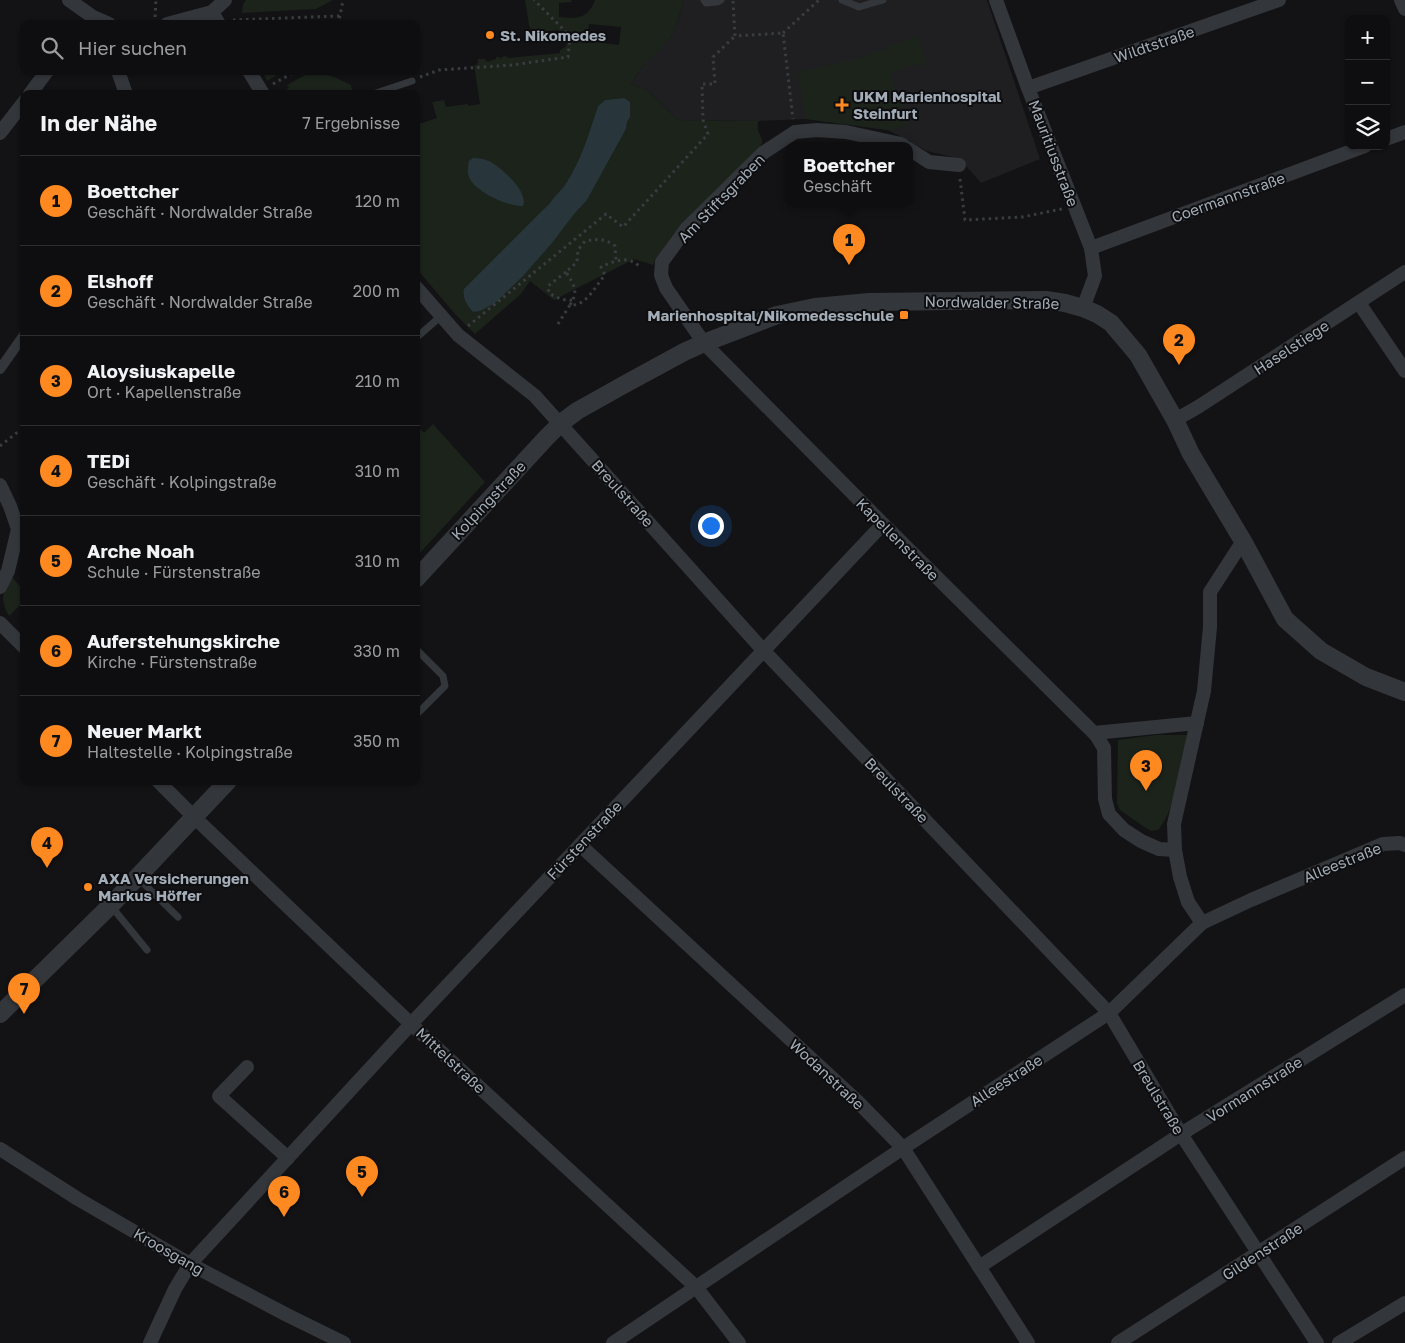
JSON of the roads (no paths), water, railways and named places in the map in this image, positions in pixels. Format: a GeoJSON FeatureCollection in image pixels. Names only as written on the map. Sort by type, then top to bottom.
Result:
{"type":"FeatureCollection","features":[{"type":"Feature","properties":{"kind":"street"},"geometry":{"type":"LineString","coordinates":[[69,0],[90,20]]}},
{"type":"Feature","properties":{"kind":"street"},"geometry":{"type":"LineString","coordinates":[[216,19],[224,0]]}},
{"type":"Feature","properties":{"kind":"street","name":"Mauritiusstraße"},"geometry":{"type":"LineString","coordinates":[[996,0],[1028,88],[1091,248],[1095,276],[1083,308]]}},
{"type":"Feature","properties":{"kind":"street","name":"Wildtstraße"},"geometry":{"type":"LineString","coordinates":[[1028,88],[1279,0]]}},
{"type":"Feature","properties":{"kind":"street"},"geometry":{"type":"LineString","coordinates":[[1402,0],[1405,9]]}},
{"type":"Feature","properties":{"kind":"street"},"geometry":{"type":"LineString","coordinates":[[33,90],[44,75]]}},
{"type":"Feature","properties":{"kind":"street"},"geometry":{"type":"LineString","coordinates":[[119,75],[125,90]]}},
{"type":"Feature","properties":{"kind":"street"},"geometry":{"type":"LineString","coordinates":[[251,75],[259,90]]}},
{"type":"Feature","properties":{"kind":"street"},"geometry":{"type":"LineString","coordinates":[[0,133],[20,107]]}},
{"type":"Feature","properties":{"kind":"street","name":"Am Stiftsgraben"},"geometry":{"type":"LineString","coordinates":[[704,343],[666,288],[661,275],[662,262],[686,229],[763,153],[795,132],[817,130],[846,132],[893,142]]}},
{"type":"Feature","properties":{"kind":"street"},"geometry":{"type":"LineString","coordinates":[[1390,138],[1405,132]]}},
{"type":"Feature","properties":{"kind":"street","name":"Am Stiftsgraben"},"geometry":{"type":"LineString","coordinates":[[913,150],[929,162],[959,165]]}},
{"type":"Feature","properties":{"kind":"street","name":"Coermannstraße"},"geometry":{"type":"LineString","coordinates":[[1091,248],[1355,150]]}},
{"type":"Feature","properties":{"kind":"street","name":"Haselstiege"},"geometry":{"type":"LineString","coordinates":[[1175,420],[1206,402],[1405,272]]}},
{"type":"Feature","properties":{"kind":"street","name":"Breulstraße"},"geometry":{"type":"LineString","coordinates":[[420,292],[458,335],[535,396],[561,423],[763,650],[1110,1013],[1181,1134],[1317,1343]]}},
{"type":"Feature","properties":{"kind":"street","name":"Nordwalder Straße"},"geometry":{"type":"LineString","coordinates":[[561,423],[626,383],[704,343],[777,315],[815,307],[869,302],[1046,300],[1083,308],[1097,314],[1112,324],[1138,355],[1175,420],[1191,454],[1243,541],[1285,619],[1321,651],[1366,677],[1405,692]]}},
{"type":"Feature","properties":{"kind":"street"},"geometry":{"type":"LineString","coordinates":[[1359,303],[1405,371]]}},
{"type":"Feature","properties":{"kind":"street"},"geometry":{"type":"LineString","coordinates":[[0,369],[20,340]]}},
{"type":"Feature","properties":{"kind":"street","name":"Kapellenstraße"},"geometry":{"type":"LineString","coordinates":[[704,343],[1094,734],[1104,748],[1105,798],[1109,814],[1124,830],[1141,841],[1159,849],[1175,850]]}},
{"type":"Feature","properties":{"kind":"street","name":"Kolpingstraße"},"geometry":{"type":"LineString","coordinates":[[420,574],[561,423]]}},
{"type":"Feature","properties":{"kind":"street"},"geometry":{"type":"LineString","coordinates":[[0,485],[20,526]]}},
{"type":"Feature","properties":{"kind":"street","name":"Fürstenstraße"},"geometry":{"type":"LineString","coordinates":[[150,1343],[175,1289],[190,1264],[411,1024],[883,524]]}},
{"type":"Feature","properties":{"kind":"street"},"geometry":{"type":"LineString","coordinates":[[0,587],[8,571],[20,531]]}},
{"type":"Feature","properties":{"kind":"street"},"geometry":{"type":"LineString","coordinates":[[1202,923],[1188,902],[1180,876],[1175,850],[1174,824],[1204,691],[1210,627],[1210,592],[1243,541]]}},
{"type":"Feature","properties":{"kind":"street"},"geometry":{"type":"LineString","coordinates":[[0,623],[20,643]]}},
{"type":"Feature","properties":{"kind":"street"},"geometry":{"type":"LineString","coordinates":[[1094,734],[1197,723]]}},
{"type":"Feature","properties":{"kind":"street","name":"Mittelstraße"},"geometry":{"type":"LineString","coordinates":[[162,785],[411,1024],[696,1287],[739,1343]]}},
{"type":"Feature","properties":{"kind":"street"},"geometry":{"type":"LineString","coordinates":[[0,1014],[110,906],[224,785]]}},
{"type":"Feature","properties":{"kind":"street","name":"Alleestraße"},"geometry":{"type":"LineString","coordinates":[[613,1343],[903,1148],[1110,1013],[1202,923],[1383,844],[1400,842],[1405,845]]}},
{"type":"Feature","properties":{"kind":"street","name":"Wodanstraße"},"geometry":{"type":"LineString","coordinates":[[580,845],[851,1095],[903,1148],[1028,1343]]}},
{"type":"Feature","properties":{"kind":"street","name":"Vormannstraße"},"geometry":{"type":"LineString","coordinates":[[979,1267],[1181,1134],[1405,995]]}},
{"type":"Feature","properties":{"kind":"street"},"geometry":{"type":"LineString","coordinates":[[247,1067],[219,1096],[288,1158]]}},
{"type":"Feature","properties":{"kind":"street","name":"Kroosgang"},"geometry":{"type":"LineString","coordinates":[[0,1149],[63,1190],[190,1264],[344,1343]]}},
{"type":"Feature","properties":{"kind":"street","name":"Gildenstraße"},"geometry":{"type":"LineString","coordinates":[[1118,1343],[1405,1158]]}},
{"type":"Feature","properties":{"kind":"street"},"geometry":{"type":"LineString","coordinates":[[1339,1343],[1405,1303]]}},
{"type":"Feature","properties":{"kind":"lane"},"geometry":{"type":"LineString","coordinates":[[704,0],[706,3],[720,0]]}},
{"type":"Feature","properties":{"kind":"lane"},"geometry":{"type":"LineString","coordinates":[[842,0],[860,7],[883,0]]}},
{"type":"Feature","properties":{"kind":"lane"},"geometry":{"type":"LineString","coordinates":[[384,90],[412,80]]}},
{"type":"Feature","properties":{"kind":"lane"},"geometry":{"type":"LineString","coordinates":[[420,334],[441,316]]}},
{"type":"Feature","properties":{"kind":"lane"},"geometry":{"type":"LineString","coordinates":[[420,653],[443,676],[445,686],[420,711]]}},
{"type":"Feature","properties":{"kind":"lane"},"geometry":{"type":"LineString","coordinates":[[137,877],[178,917]]}},
{"type":"Feature","properties":{"kind":"lane"},"geometry":{"type":"LineString","coordinates":[[110,906],[147,950]]}},
{"type":"Feature","properties":{"kind":"place","name":"St. Nikomedes"},"geometry":{"type":"Point","coordinates":[490,35]}},
{"type":"Feature","properties":{"kind":"place","name":"UKM Marienhospital Steinfurt"},"geometry":{"type":"Point","coordinates":[842,105]}},
{"type":"Feature","properties":{"kind":"place","name":"Boettcher"},"geometry":{"type":"Point","coordinates":[849,265]}},
{"type":"Feature","properties":{"kind":"place","name":"Marienhospital/Nikomedesschule"},"geometry":{"type":"Point","coordinates":[904,315]}},
{"type":"Feature","properties":{"kind":"place","name":"Elshoff"},"geometry":{"type":"Point","coordinates":[1179,365]}},
{"type":"Feature","properties":{"kind":"place","name":"Aloysiuskapelle"},"geometry":{"type":"Point","coordinates":[1146,791]}},
{"type":"Feature","properties":{"kind":"place","name":"TEDi"},"geometry":{"type":"Point","coordinates":[47,868]}},
{"type":"Feature","properties":{"kind":"place","name":"AXA Versicherungen Markus Höffer"},"geometry":{"type":"Point","coordinates":[88,887]}},
{"type":"Feature","properties":{"kind":"place","name":"Neuer Markt"},"geometry":{"type":"Point","coordinates":[24,1014]}},
{"type":"Feature","properties":{"kind":"place","name":"Arche Noah"},"geometry":{"type":"Point","coordinates":[362,1197]}},
{"type":"Feature","properties":{"kind":"place","name":"Auferstehungskirche"},"geometry":{"type":"Point","coordinates":[284,1217]}}]}
